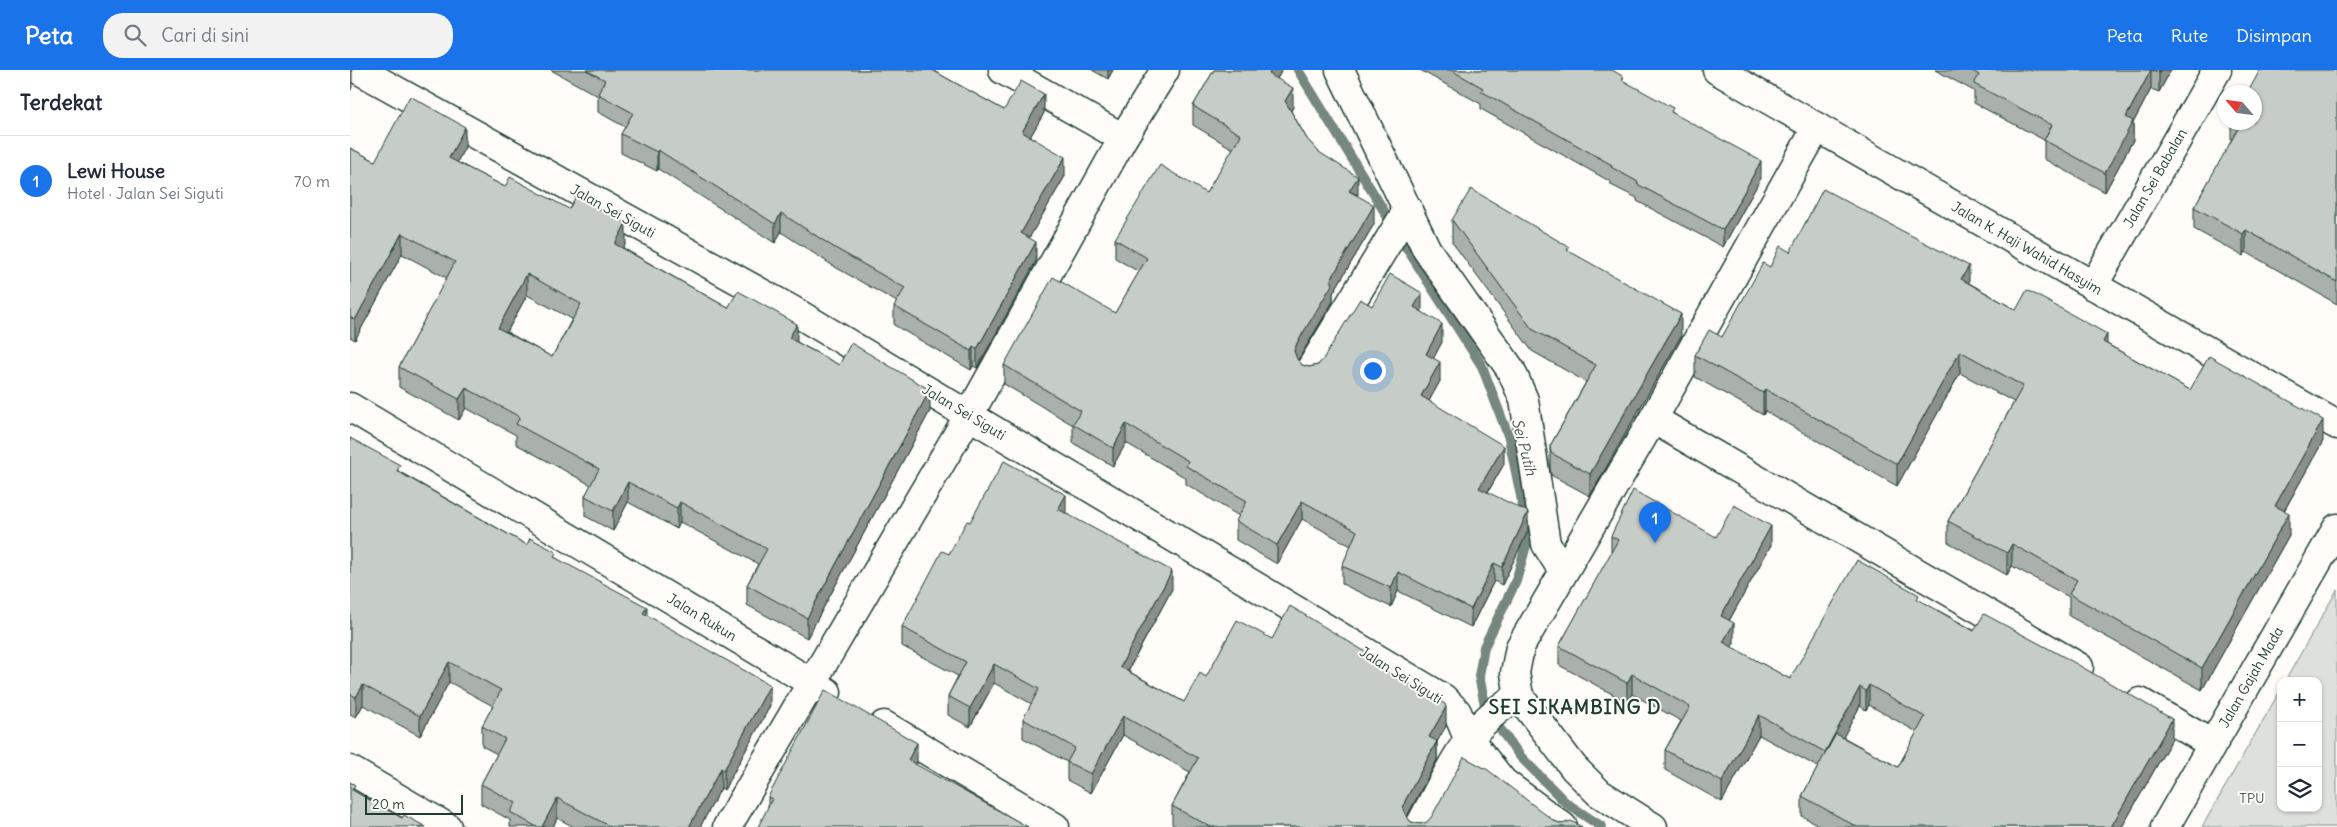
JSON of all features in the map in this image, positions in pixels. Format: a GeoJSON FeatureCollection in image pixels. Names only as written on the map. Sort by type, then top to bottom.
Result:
{"type":"FeatureCollection","features":[{"type":"Feature","properties":{"kind":"street","name":"Jalan Sei Siguti"},"geometry":{"type":"LineString","coordinates":[[358,70],[792,310],[1443,698],[1474,731],[1503,782],[1563,827]]}},
{"type":"Feature","properties":{"kind":"street"},"geometry":{"type":"LineString","coordinates":[[1003,70],[1122,138]]}},
{"type":"Feature","properties":{"kind":"street"},"geometry":{"type":"LineString","coordinates":[[727,827],[969,415],[1122,138],[1166,70]]}},
{"type":"Feature","properties":{"kind":"street"},"geometry":{"type":"LineString","coordinates":[[1340,70],[1400,221],[1427,250],[1511,370],[1524,400],[1546,544],[1563,571]]}},
{"type":"Feature","properties":{"kind":"street","name":"Jalan K. Haji Wahid Hasyim"},"geometry":{"type":"LineString","coordinates":[[1718,70],[2337,425]]}},
{"type":"Feature","properties":{"kind":"street","name":"Jalan Sei Babalan"},"geometry":{"type":"LineString","coordinates":[[2094,286],[2217,70]]}},
{"type":"Feature","properties":{"kind":"street"},"geometry":{"type":"LineString","coordinates":[[1419,827],[1474,731],[1511,701],[1520,647],[1653,419],[1817,127]]}},
{"type":"Feature","properties":{"kind":"street"},"geometry":{"type":"LineString","coordinates":[[1310,370],[1400,221]]}},
{"type":"Feature","properties":{"kind":"street","name":"Jalan Rukun"},"geometry":{"type":"LineString","coordinates":[[350,407],[1055,827]]}},
{"type":"Feature","properties":{"kind":"street"},"geometry":{"type":"LineString","coordinates":[[1653,419],[2212,744]]}},
{"type":"Feature","properties":{"kind":"street","name":"Jalan Gajah Mada"},"geometry":{"type":"LineString","coordinates":[[2165,827],[2337,528]]}},
{"type":"Feature","properties":{"kind":"street"},"geometry":{"type":"LineString","coordinates":[[1511,701],[1599,793],[1653,827]]}},
{"type":"Feature","properties":{"kind":"street"},"geometry":{"type":"LineString","coordinates":[[350,770],[447,827]]}},
{"type":"Feature","properties":{"kind":"green space","name":"TPU"},"geometry":{"type":"Polygon","coordinates":[[[2337,590],[2337,827],[2202,827],[2277,696],[2277,812],[2322,812],[2322,677],[2287,677],[2337,590]]]}},
{"type":"Feature","properties":{"kind":"building"},"geometry":{"type":"Polygon","coordinates":[[[586,70],[932,70],[1004,110],[1021,81],[1044,94],[1022,132],[1065,157],[1021,233],[1036,242],[977,349],[973,347],[971,351],[894,306],[905,288],[835,248],[781,213],[775,224],[658,150],[657,152],[621,134],[633,113],[598,94],[605,80],[586,70]]]}},
{"type":"Feature","properties":{"kind":"building"},"geometry":{"type":"Polygon","coordinates":[[[1214,70],[1271,70],[1269,74],[1293,88],[1285,101],[1307,139],[1319,152],[1358,177],[1349,191],[1374,205],[1330,281],[1333,283],[1297,343],[1294,351],[1297,359],[1302,365],[1309,367],[1318,365],[1360,299],[1372,306],[1390,274],[1422,293],[1414,307],[1442,324],[1426,354],[1440,362],[1421,396],[1504,446],[1479,488],[1528,512],[1502,567],[1494,563],[1471,609],[1398,572],[1391,588],[1342,566],[1357,531],[1302,501],[1277,545],[1236,521],[1247,501],[1186,466],[1188,461],[1126,424],[1113,448],[1073,424],[1081,411],[1004,365],[1053,277],[1115,313],[1147,258],[1115,239],[1160,165],[1206,193],[1241,135],[1193,106],[1214,70]]]}},
{"type":"Feature","properties":{"kind":"building"},"geometry":{"type":"Polygon","coordinates":[[[1451,70],[1612,70],[1624,77],[1622,80],[1673,108],[1671,112],[1761,161],[1723,230],[1637,184],[1638,182],[1611,167],[1612,165],[1481,91],[1483,88],[1451,70]]]}},
{"type":"Feature","properties":{"kind":"building"},"geometry":{"type":"Polygon","coordinates":[[[1971,70],[2151,70],[2126,117],[2133,121],[2105,173],[2044,140],[2052,125],[1974,84],[1979,75],[1971,70]]]}},
{"type":"Feature","properties":{"kind":"building"},"geometry":{"type":"Polygon","coordinates":[[[2260,70],[2337,70],[2337,282],[2246,230],[2243,234],[2194,207],[2237,130],[2262,130],[2262,85],[2252,85],[2260,70]]]}},
{"type":"Feature","properties":{"kind":"building"},"geometry":{"type":"Polygon","coordinates":[[[410,96],[465,127],[449,158],[505,187],[510,177],[569,209],[576,196],[626,223],[615,244],[728,308],[738,291],[797,324],[789,338],[839,365],[851,343],[930,390],[807,618],[747,585],[767,549],[680,502],[677,508],[628,482],[613,511],[585,496],[599,469],[516,424],[520,417],[466,388],[459,399],[399,367],[455,262],[402,233],[355,320],[350,317],[350,148],[375,161],[410,96]],[[527,274],[498,328],[552,357],[581,304],[527,274]]]}},
{"type":"Feature","properties":{"kind":"building"},"geometry":{"type":"Polygon","coordinates":[[[1471,189],[1569,247],[1567,250],[1681,314],[1590,474],[1551,453],[1550,446],[1596,365],[1532,329],[1452,220],[1471,189]]]}},
{"type":"Feature","properties":{"kind":"building"},"geometry":{"type":"Polygon","coordinates":[[[1823,189],[1969,266],[1961,279],[2016,310],[2027,290],[2107,334],[2103,342],[2190,390],[2209,356],[2323,420],[2275,506],[2289,513],[2202,668],[2069,594],[2077,580],[2012,544],[2007,553],[1948,521],[2023,386],[1960,351],[1897,464],[1765,389],[1763,393],[1695,355],[1709,330],[1722,337],[1763,263],[1770,267],[1780,246],[1790,252],[1823,189]]]}},
{"type":"Feature","properties":{"kind":"building"},"geometry":{"type":"Polygon","coordinates":[[[350,438],[400,465],[397,471],[527,545],[530,538],[556,552],[554,557],[647,607],[643,613],[770,685],[724,770],[721,768],[689,827],[611,827],[557,798],[542,827],[537,827],[510,812],[516,803],[481,784],[505,739],[482,726],[501,690],[449,662],[420,716],[363,685],[356,697],[350,694],[350,438]]]}},
{"type":"Feature","properties":{"kind":"building"},"geometry":{"type":"Polygon","coordinates":[[[1004,461],[1066,495],[1058,509],[1172,571],[1120,667],[1184,702],[1200,673],[1206,677],[1237,620],[1272,639],[1290,606],[1369,654],[1366,660],[1445,704],[1446,707],[1429,737],[1437,741],[1405,801],[1403,809],[1411,822],[1420,824],[1427,822],[1432,816],[1464,757],[1488,770],[1554,821],[1562,824],[1571,821],[1582,827],[1211,827],[1172,806],[1198,758],[1123,716],[1091,774],[1067,762],[1075,748],[1023,719],[1039,689],[994,664],[970,708],[948,696],[966,662],[902,627],[942,551],[949,554],[967,521],[970,522],[1004,461]]]}},
{"type":"Feature","properties":{"kind":"building"},"geometry":{"type":"Polygon","coordinates":[[[1633,490],[1716,537],[1734,505],[1771,526],[1721,616],[1734,623],[1723,642],[1790,679],[1857,560],[1919,595],[1917,599],[1974,631],[1984,614],[2068,659],[2172,719],[2111,827],[1857,827],[1802,796],[1836,734],[1898,767],[1925,717],[1869,685],[1866,691],[1860,687],[1825,752],[1759,715],[1722,782],[1665,750],[1690,707],[1632,674],[1627,683],[1559,646],[1618,540],[1611,536],[1633,490]]]}},
{"type":"Feature","properties":{"kind":"building"},"geometry":{"type":"Polygon","coordinates":[[[825,690],[917,743],[908,760],[1028,827],[758,827],[772,799],[768,797],[825,690]]]}},
{"type":"Feature","properties":{"kind":"building"},"geometry":{"type":"Polygon","coordinates":[[[350,782],[355,785],[352,790],[402,818],[404,815],[426,827],[350,827],[350,782]]]}},
{"type":"Feature","properties":{"kind":"waterway","name":"Sei Putih"},"geometry":{"type":"LineString","coordinates":[[1298,70],[1406,247],[1482,366],[1509,438],[1529,535],[1516,581],[1484,647],[1479,676],[1486,710],[1520,756],[1566,803],[1602,827]]}},
{"type":"Feature","properties":{"kind":"place","name":"Lewi House"},"geometry":{"type":"Point","coordinates":[1655,543]}},
{"type":"Feature","properties":{"kind":"district","name":"SEI SIKAMBING D"},"geometry":{"type":"Point","coordinates":[1575,707]}}]}
